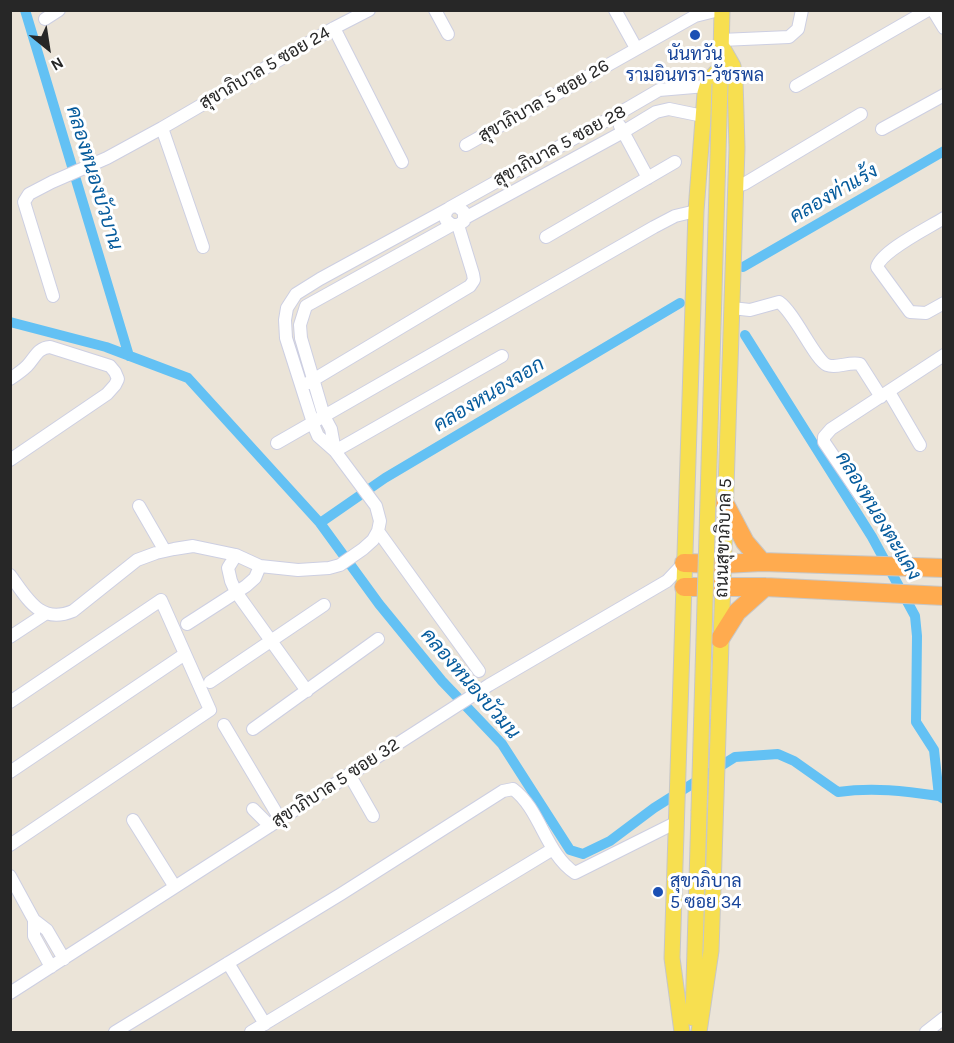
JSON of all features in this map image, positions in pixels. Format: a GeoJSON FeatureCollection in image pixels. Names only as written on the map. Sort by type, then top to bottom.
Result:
{"type":"FeatureCollection","features":[{"type":"Feature","properties":{"kind":"highway"},"geometry":{"type":"LineString","coordinates":[[724,502],[746,542],[762,562]]}},
{"type":"Feature","properties":{"kind":"highway"},"geometry":{"type":"LineString","coordinates":[[684,563],[819,563],[940,568]]}},
{"type":"Feature","properties":{"kind":"highway"},"geometry":{"type":"LineString","coordinates":[[818,590],[819,563]]}},
{"type":"Feature","properties":{"kind":"highway"},"geometry":{"type":"LineString","coordinates":[[676,584],[944,596]]}},
{"type":"Feature","properties":{"kind":"highway"},"geometry":{"type":"LineString","coordinates":[[720,636],[738,612],[765,587]]}},
{"type":"Feature","properties":{"kind":"main road","name":"ถนนสุขาภิบาล 5"},"geometry":{"type":"LineString","coordinates":[[682,1032],[672,958],[682,635],[676,584],[684,563],[696,211],[703,116],[720,67],[720,10]]}},
{"type":"Feature","properties":{"kind":"main road","name":"ถนนสุขาภิบาล 5"},"geometry":{"type":"LineString","coordinates":[[699,1032],[711,951],[737,148],[735,79],[733,66],[721,43]]}},
{"type":"Feature","properties":{"kind":"main road","name":"ถนนสุขาภิบาล 5"},"geometry":{"type":"LineString","coordinates":[[693,1032],[713,85]]}},
{"type":"Feature","properties":{"kind":"main road"},"geometry":{"type":"LineString","coordinates":[[686,506],[690,512],[704,516],[714,513],[724,502]]}},
{"type":"Feature","properties":{"kind":"main road"},"geometry":{"type":"LineString","coordinates":[[682,635],[687,628],[698,621],[708,621],[712,623],[720,636]]}},
{"type":"Feature","properties":{"kind":"street"},"geometry":{"type":"LineString","coordinates":[[45,19],[59,10]]}},
{"type":"Feature","properties":{"kind":"street","name":"สุขาภิบาล 5 ซอย 24"},"geometry":{"type":"LineString","coordinates":[[52,297],[24,202],[29,194],[107,158],[369,10]]}},
{"type":"Feature","properties":{"kind":"street"},"geometry":{"type":"LineString","coordinates":[[435,10],[448,34]]}},
{"type":"Feature","properties":{"kind":"street"},"geometry":{"type":"LineString","coordinates":[[615,10],[636,48]]}},
{"type":"Feature","properties":{"kind":"street","name":"สุขาภิบาล 5 ซอย 26"},"geometry":{"type":"LineString","coordinates":[[466,145],[695,16],[720,10]]}},
{"type":"Feature","properties":{"kind":"street"},"geometry":{"type":"LineString","coordinates":[[721,43],[789,37],[798,29],[802,10]]}},
{"type":"Feature","properties":{"kind":"street"},"geometry":{"type":"LineString","coordinates":[[796,86],[930,10],[944,28]]}},
{"type":"Feature","properties":{"kind":"street"},"geometry":{"type":"LineString","coordinates":[[334,28],[402,162]]}},
{"type":"Feature","properties":{"kind":"street","name":"สุขาภิบาล 5 ซอย 28"},"geometry":{"type":"LineString","coordinates":[[318,436],[286,338],[287,308],[296,294],[659,90],[713,85]]}},
{"type":"Feature","properties":{"kind":"street"},"geometry":{"type":"LineString","coordinates":[[882,129],[944,94]]}},
{"type":"Feature","properties":{"kind":"street","name":"สุขาภิบาล 5 ซอย 28"},"geometry":{"type":"LineString","coordinates":[[335,451],[331,429],[324,416],[301,338],[300,325],[306,306],[656,112],[669,110],[703,116]]}},
{"type":"Feature","properties":{"kind":"street"},"geometry":{"type":"LineString","coordinates":[[736,188],[861,114]]}},
{"type":"Feature","properties":{"kind":"street"},"geometry":{"type":"LineString","coordinates":[[616,115],[648,178]]}},
{"type":"Feature","properties":{"kind":"street"},"geometry":{"type":"LineString","coordinates":[[162,128],[203,247]]}},
{"type":"Feature","properties":{"kind":"street"},"geometry":{"type":"LineString","coordinates":[[546,237],[675,162]]}},
{"type":"Feature","properties":{"kind":"street"},"geometry":{"type":"LineString","coordinates":[[301,386],[313,381],[470,286],[474,280],[473,274],[458,223],[445,218],[449,208]]}},
{"type":"Feature","properties":{"kind":"street"},"geometry":{"type":"LineString","coordinates":[[278,443],[654,226],[675,216],[696,211]]}},
{"type":"Feature","properties":{"kind":"street"},"geometry":{"type":"LineString","coordinates":[[944,218],[888,253],[878,262],[877,267],[910,312],[926,313],[944,303]]}},
{"type":"Feature","properties":{"kind":"street"},"geometry":{"type":"LineString","coordinates":[[320,279],[329,292]]}},
{"type":"Feature","properties":{"kind":"street"},"geometry":{"type":"LineString","coordinates":[[732,308],[750,310],[779,302],[788,310],[823,363],[833,366],[860,364],[885,394],[920,445]]}},
{"type":"Feature","properties":{"kind":"street"},"geometry":{"type":"LineString","coordinates":[[10,379],[28,365],[38,351],[50,347],[110,366],[118,379],[107,394],[10,460]]}},
{"type":"Feature","properties":{"kind":"street"},"geometry":{"type":"LineString","coordinates":[[862,498],[824,442],[824,437],[831,429],[944,355]]}},
{"type":"Feature","properties":{"kind":"street"},"geometry":{"type":"LineString","coordinates":[[335,451],[502,356]]}},
{"type":"Feature","properties":{"kind":"street"},"geometry":{"type":"LineString","coordinates":[[10,575],[37,609],[51,616],[73,611],[137,560],[165,551],[193,546],[236,555],[260,566],[298,570],[340,565],[373,540],[378,531],[379,514],[335,451],[318,436],[331,429]]}},
{"type":"Feature","properties":{"kind":"street"},"geometry":{"type":"LineString","coordinates":[[139,506],[158,535],[165,551]]}},
{"type":"Feature","properties":{"kind":"street"},"geometry":{"type":"LineString","coordinates":[[378,531],[479,670]]}},
{"type":"Feature","properties":{"kind":"street"},"geometry":{"type":"LineString","coordinates":[[236,555],[228,568],[236,592],[307,691]]}},
{"type":"Feature","properties":{"kind":"street"},"geometry":{"type":"LineString","coordinates":[[187,624],[255,578],[260,566]]}},
{"type":"Feature","properties":{"kind":"street","name":"สุขาภิบาล 5 ซอย 32"},"geometry":{"type":"LineString","coordinates":[[10,993],[469,698],[676,584]]}},
{"type":"Feature","properties":{"kind":"street"},"geometry":{"type":"LineString","coordinates":[[10,702],[161,600],[210,710],[10,844]]}},
{"type":"Feature","properties":{"kind":"street"},"geometry":{"type":"LineString","coordinates":[[210,682],[324,604]]}},
{"type":"Feature","properties":{"kind":"street"},"geometry":{"type":"LineString","coordinates":[[10,638],[45,614]]}},
{"type":"Feature","properties":{"kind":"street"},"geometry":{"type":"LineString","coordinates":[[253,729],[378,639]]}},
{"type":"Feature","properties":{"kind":"street"},"geometry":{"type":"LineString","coordinates":[[10,772],[185,654]]}},
{"type":"Feature","properties":{"kind":"street"},"geometry":{"type":"LineString","coordinates":[[224,725],[275,822]]}},
{"type":"Feature","properties":{"kind":"street"},"geometry":{"type":"LineString","coordinates":[[349,774],[373,816]]}},
{"type":"Feature","properties":{"kind":"street"},"geometry":{"type":"LineString","coordinates":[[115,1032],[502,791],[513,789],[522,796],[553,849],[573,872],[578,873],[677,815]]}},
{"type":"Feature","properties":{"kind":"street"},"geometry":{"type":"LineString","coordinates":[[253,809],[275,822]]}},
{"type":"Feature","properties":{"kind":"street"},"geometry":{"type":"LineString","coordinates":[[133,820],[175,887]]}},
{"type":"Feature","properties":{"kind":"street"},"geometry":{"type":"LineString","coordinates":[[251,1032],[553,849]]}},
{"type":"Feature","properties":{"kind":"street"},"geometry":{"type":"LineString","coordinates":[[10,876],[34,920],[47,930],[64,959]]}},
{"type":"Feature","properties":{"kind":"street"},"geometry":{"type":"LineString","coordinates":[[34,920],[34,936],[51,967]]}},
{"type":"Feature","properties":{"kind":"street"},"geometry":{"type":"LineString","coordinates":[[228,963],[265,1024]]}},
{"type":"Feature","properties":{"kind":"street"},"geometry":{"type":"LineString","coordinates":[[926,1032],[944,1018]]}},
{"type":"Feature","properties":{"kind":"waterway","name":"คลองหนองบัวบาน"},"geometry":{"type":"LineString","coordinates":[[25,10],[129,356]]}},
{"type":"Feature","properties":{"kind":"waterway","name":"คลองท่าแร้ง"},"geometry":{"type":"LineString","coordinates":[[743,267],[944,151]]}},
{"type":"Feature","properties":{"kind":"waterway","name":"คลองหนองจอก"},"geometry":{"type":"LineString","coordinates":[[320,523],[385,478],[680,303]]}},
{"type":"Feature","properties":{"kind":"waterway","name":"คลองหนองบัวมน"},"geometry":{"type":"LineString","coordinates":[[10,322],[106,347],[188,378],[320,523],[379,604],[442,681],[502,744],[570,850],[583,854],[610,841],[654,808],[735,757],[778,754],[794,761],[838,792],[889,790],[939,796],[944,799]]}},
{"type":"Feature","properties":{"kind":"waterway","name":"คลองหนองตะแคง"},"geometry":{"type":"LineString","coordinates":[[745,335],[872,537],[915,616],[917,636],[916,722],[934,750],[939,796]]}},
{"type":"Feature","properties":{"kind":"place","name":"นันทวัน รามอินทรา-วัชรพล"},"geometry":{"type":"Point","coordinates":[695,35]}},
{"type":"Feature","properties":{"kind":"place","name":"สุขาภิบาล 5 ซอย 34"},"geometry":{"type":"Point","coordinates":[658,892]}}]}
